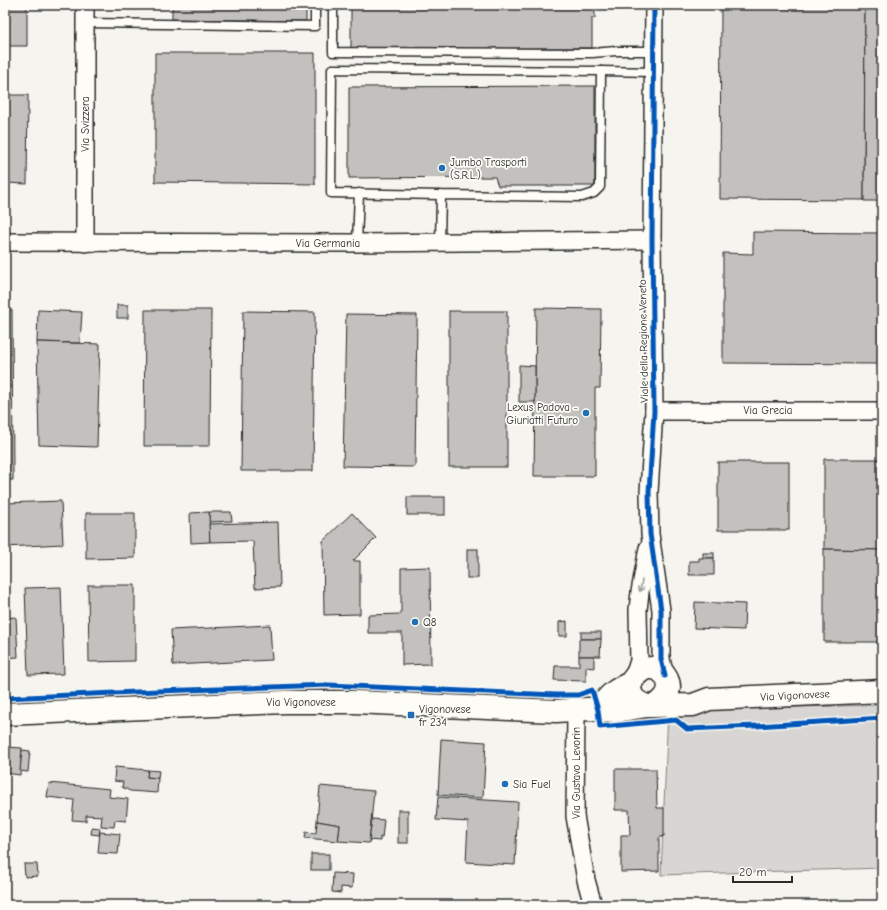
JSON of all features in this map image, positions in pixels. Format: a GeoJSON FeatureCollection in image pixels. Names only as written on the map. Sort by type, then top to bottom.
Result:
{"type":"FeatureCollection","features":[{"type":"Feature","properties":{"kind":"main road","name":"Via Vigonovese"},"geometry":{"type":"LineString","coordinates":[[598,710],[609,695],[633,679],[639,671],[646,668],[653,668],[660,671],[667,681],[709,699]]}},
{"type":"Feature","properties":{"kind":"main road"},"geometry":{"type":"LineString","coordinates":[[633,679],[631,690],[636,701],[650,706],[663,700],[667,695],[667,681]]}},
{"type":"Feature","properties":{"kind":"main road","name":"Via Vigonovese"},"geometry":{"type":"LineString","coordinates":[[5,714],[294,702],[354,702],[531,710],[615,711],[650,706],[693,705],[709,699],[882,691]]}},
{"type":"Feature","properties":{"kind":"street","name":"Via Svizzera"},"geometry":{"type":"LineString","coordinates":[[85,5],[85,243]]}},
{"type":"Feature","properties":{"kind":"street","name":"Viale della Regione Veneto"},"geometry":{"type":"LineString","coordinates":[[654,5],[652,240],[654,411],[649,492],[650,534],[661,610],[661,659],[667,681]]}},
{"type":"Feature","properties":{"kind":"street","name":"Via Germania"},"geometry":{"type":"LineString","coordinates":[[5,242],[440,243],[652,240]]}},
{"type":"Feature","properties":{"kind":"street","name":"Via Grecia"},"geometry":{"type":"LineString","coordinates":[[654,411],[882,411]]}},
{"type":"Feature","properties":{"kind":"street","name":"Viale della Regione Veneto"},"geometry":{"type":"LineString","coordinates":[[633,679],[639,661],[638,610],[650,534]]}},
{"type":"Feature","properties":{"kind":"street","name":"Via Gustavo Levorin"},"geometry":{"type":"LineString","coordinates":[[576,711],[575,816],[586,880],[592,905]]}},
{"type":"Feature","properties":{"kind":"lane"},"geometry":{"type":"LineString","coordinates":[[85,23],[315,26],[315,5]]}},
{"type":"Feature","properties":{"kind":"lane"},"geometry":{"type":"LineString","coordinates":[[333,5],[333,52],[592,53],[616,51],[654,51]]}},
{"type":"Feature","properties":{"kind":"lane"},"geometry":{"type":"LineString","coordinates":[[601,71],[600,187],[594,193],[582,197],[331,193],[332,69],[601,71],[654,72]]}},
{"type":"Feature","properties":{"kind":"lane"},"geometry":{"type":"LineString","coordinates":[[357,243],[359,193]]}},
{"type":"Feature","properties":{"kind":"lane"},"geometry":{"type":"LineString","coordinates":[[440,243],[441,195]]}},
{"type":"Feature","properties":{"kind":"shaded area"},"geometry":{"type":"Polygon","coordinates":[[[882,705],[882,868],[661,875],[668,710],[882,705]]]}},
{"type":"Feature","properties":{"kind":"building"},"geometry":{"type":"Polygon","coordinates":[[[5,5],[27,5],[27,46],[5,46],[5,5]]]}},
{"type":"Feature","properties":{"kind":"building"},"geometry":{"type":"Polygon","coordinates":[[[172,5],[306,5],[306,21],[172,19],[172,5]]]}},
{"type":"Feature","properties":{"kind":"building"},"geometry":{"type":"Polygon","coordinates":[[[351,5],[595,5],[595,18],[592,18],[592,48],[351,49],[351,5]]]}},
{"type":"Feature","properties":{"kind":"building"},"geometry":{"type":"Polygon","coordinates":[[[721,5],[865,5],[864,200],[720,199],[721,5]]]}},
{"type":"Feature","properties":{"kind":"building"},"geometry":{"type":"Polygon","coordinates":[[[865,5],[882,5],[882,201],[864,201],[865,5]]]}},
{"type":"Feature","properties":{"kind":"building"},"geometry":{"type":"Polygon","coordinates":[[[155,53],[315,53],[315,184],[155,182],[155,53]]]}},
{"type":"Feature","properties":{"kind":"building"},"geometry":{"type":"Polygon","coordinates":[[[595,86],[595,186],[498,186],[495,177],[349,178],[349,87],[595,86]]]}},
{"type":"Feature","properties":{"kind":"building"},"geometry":{"type":"Polygon","coordinates":[[[5,95],[28,95],[27,184],[5,183],[5,95]]]}},
{"type":"Feature","properties":{"kind":"building"},"geometry":{"type":"Polygon","coordinates":[[[753,232],[882,233],[882,364],[723,363],[723,253],[753,254],[753,232]]]}},
{"type":"Feature","properties":{"kind":"building"},"geometry":{"type":"Polygon","coordinates":[[[117,305],[128,305],[128,318],[117,318],[117,305]]]}},
{"type":"Feature","properties":{"kind":"building"},"geometry":{"type":"Polygon","coordinates":[[[536,308],[601,309],[600,388],[595,388],[595,476],[534,476],[536,308]]]}},
{"type":"Feature","properties":{"kind":"building"},"geometry":{"type":"Polygon","coordinates":[[[5,310],[12,310],[13,480],[5,480],[5,310]]]}},
{"type":"Feature","properties":{"kind":"building"},"geometry":{"type":"Polygon","coordinates":[[[38,310],[82,312],[80,343],[37,342],[38,310]]]}},
{"type":"Feature","properties":{"kind":"building"},"geometry":{"type":"Polygon","coordinates":[[[145,310],[211,310],[210,446],[144,446],[145,310]]]}},
{"type":"Feature","properties":{"kind":"building"},"geometry":{"type":"Polygon","coordinates":[[[243,311],[315,312],[313,471],[241,471],[243,311]]]}},
{"type":"Feature","properties":{"kind":"building"},"geometry":{"type":"Polygon","coordinates":[[[449,311],[507,311],[507,467],[449,467],[449,311]]]}},
{"type":"Feature","properties":{"kind":"building"},"geometry":{"type":"Polygon","coordinates":[[[346,314],[417,315],[415,467],[343,466],[346,314]]]}},
{"type":"Feature","properties":{"kind":"building"},"geometry":{"type":"Polygon","coordinates":[[[37,342],[100,344],[97,447],[39,445],[37,342]]]}},
{"type":"Feature","properties":{"kind":"building"},"geometry":{"type":"Polygon","coordinates":[[[519,365],[535,366],[535,402],[519,402],[519,365]]]}},
{"type":"Feature","properties":{"kind":"building"},"geometry":{"type":"Polygon","coordinates":[[[824,459],[882,459],[882,550],[824,549],[824,459]]]}},
{"type":"Feature","properties":{"kind":"building"},"geometry":{"type":"Polygon","coordinates":[[[718,462],[789,462],[789,530],[718,530],[718,462]]]}},
{"type":"Feature","properties":{"kind":"building"},"geometry":{"type":"Polygon","coordinates":[[[407,497],[445,497],[445,515],[407,515],[407,497]]]}},
{"type":"Feature","properties":{"kind":"building"},"geometry":{"type":"Polygon","coordinates":[[[61,501],[63,544],[5,547],[5,503],[61,501]]]}},
{"type":"Feature","properties":{"kind":"building"},"geometry":{"type":"Polygon","coordinates":[[[209,512],[231,512],[232,521],[209,522],[209,512]]]}},
{"type":"Feature","properties":{"kind":"building"},"geometry":{"type":"Polygon","coordinates":[[[209,512],[210,542],[191,543],[190,513],[209,512]]]}},
{"type":"Feature","properties":{"kind":"building"},"geometry":{"type":"Polygon","coordinates":[[[86,513],[135,513],[135,558],[86,559],[86,513]]]}},
{"type":"Feature","properties":{"kind":"building"},"geometry":{"type":"Polygon","coordinates":[[[352,513],[376,538],[353,561],[360,561],[360,614],[324,615],[323,541],[352,513]]]}},
{"type":"Feature","properties":{"kind":"building"},"geometry":{"type":"Polygon","coordinates":[[[278,522],[280,587],[255,588],[253,541],[210,542],[209,524],[278,522]]]}},
{"type":"Feature","properties":{"kind":"building"},"geometry":{"type":"Polygon","coordinates":[[[467,549],[478,549],[478,578],[467,578],[467,549]]]}},
{"type":"Feature","properties":{"kind":"building"},"geometry":{"type":"Polygon","coordinates":[[[824,549],[882,550],[882,642],[824,642],[824,549]]]}},
{"type":"Feature","properties":{"kind":"building"},"geometry":{"type":"Polygon","coordinates":[[[703,553],[714,553],[714,558],[703,558],[703,553]]]}},
{"type":"Feature","properties":{"kind":"building"},"geometry":{"type":"Polygon","coordinates":[[[699,558],[714,558],[714,575],[689,575],[689,561],[699,561],[699,558]]]}},
{"type":"Feature","properties":{"kind":"building"},"geometry":{"type":"Polygon","coordinates":[[[430,567],[431,664],[402,665],[402,633],[368,633],[368,615],[401,614],[401,568],[430,567]]]}},
{"type":"Feature","properties":{"kind":"building"},"geometry":{"type":"Polygon","coordinates":[[[88,585],[135,585],[135,661],[89,662],[88,585]]]}},
{"type":"Feature","properties":{"kind":"building"},"geometry":{"type":"Polygon","coordinates":[[[61,587],[64,674],[28,675],[25,588],[61,587]]]}},
{"type":"Feature","properties":{"kind":"building"},"geometry":{"type":"Polygon","coordinates":[[[695,602],[745,604],[744,630],[694,628],[695,602]]]}},
{"type":"Feature","properties":{"kind":"building"},"geometry":{"type":"Polygon","coordinates":[[[16,617],[18,657],[5,658],[5,618],[16,617]]]}},
{"type":"Feature","properties":{"kind":"building"},"geometry":{"type":"Polygon","coordinates":[[[567,621],[567,636],[559,636],[559,622],[567,621]]]}},
{"type":"Feature","properties":{"kind":"building"},"geometry":{"type":"Polygon","coordinates":[[[270,625],[272,660],[173,665],[171,630],[270,625]]]}},
{"type":"Feature","properties":{"kind":"building"},"geometry":{"type":"Polygon","coordinates":[[[581,632],[601,632],[601,639],[581,639],[581,632]]]}},
{"type":"Feature","properties":{"kind":"building"},"geometry":{"type":"Polygon","coordinates":[[[579,639],[601,639],[600,656],[579,656],[579,639]]]}},
{"type":"Feature","properties":{"kind":"building"},"geometry":{"type":"Polygon","coordinates":[[[579,656],[594,656],[594,668],[586,667],[586,681],[554,680],[555,666],[579,666],[579,656]]]}},
{"type":"Feature","properties":{"kind":"building"},"geometry":{"type":"Polygon","coordinates":[[[441,739],[486,742],[483,798],[438,795],[441,739]]]}},
{"type":"Feature","properties":{"kind":"building"},"geometry":{"type":"Polygon","coordinates":[[[5,747],[22,748],[20,775],[5,773],[5,747]]]}},
{"type":"Feature","properties":{"kind":"building"},"geometry":{"type":"Polygon","coordinates":[[[22,750],[30,751],[28,772],[20,771],[22,750]]]}},
{"type":"Feature","properties":{"kind":"building"},"geometry":{"type":"Polygon","coordinates":[[[115,767],[148,770],[147,777],[158,778],[157,793],[130,791],[122,787],[123,782],[114,781],[115,767]]]}},
{"type":"Feature","properties":{"kind":"building"},"geometry":{"type":"Polygon","coordinates":[[[615,769],[656,769],[657,808],[664,808],[664,836],[659,838],[659,871],[621,872],[621,835],[630,835],[629,810],[615,810],[615,769]]]}},
{"type":"Feature","properties":{"kind":"building"},"geometry":{"type":"Polygon","coordinates":[[[148,770],[159,771],[158,778],[147,777],[148,770]]]}},
{"type":"Feature","properties":{"kind":"building"},"geometry":{"type":"Polygon","coordinates":[[[49,783],[110,789],[109,797],[128,799],[126,821],[115,820],[114,827],[101,826],[102,816],[86,815],[86,821],[72,820],[74,800],[47,797],[49,783]]]}},
{"type":"Feature","properties":{"kind":"building"},"geometry":{"type":"Polygon","coordinates":[[[320,786],[374,791],[369,843],[338,841],[340,825],[317,821],[320,786]]]}},
{"type":"Feature","properties":{"kind":"building"},"geometry":{"type":"Polygon","coordinates":[[[438,797],[518,802],[515,865],[466,862],[468,822],[436,820],[438,797]]]}},
{"type":"Feature","properties":{"kind":"building"},"geometry":{"type":"Polygon","coordinates":[[[398,810],[408,810],[408,843],[398,843],[398,810]]]}},
{"type":"Feature","properties":{"kind":"building"},"geometry":{"type":"Polygon","coordinates":[[[372,819],[384,820],[382,838],[380,837],[380,841],[369,840],[372,819]]]}},
{"type":"Feature","properties":{"kind":"building"},"geometry":{"type":"Polygon","coordinates":[[[317,821],[340,825],[338,841],[305,838],[306,832],[316,833],[317,821]]]}},
{"type":"Feature","properties":{"kind":"building"},"geometry":{"type":"Polygon","coordinates":[[[92,827],[100,828],[99,835],[91,834],[92,827]]]}},
{"type":"Feature","properties":{"kind":"building"},"geometry":{"type":"Polygon","coordinates":[[[100,832],[120,834],[118,854],[98,853],[100,832]]]}},
{"type":"Feature","properties":{"kind":"building"},"geometry":{"type":"Polygon","coordinates":[[[311,854],[329,854],[329,870],[311,870],[311,854]]]}},
{"type":"Feature","properties":{"kind":"building"},"geometry":{"type":"Polygon","coordinates":[[[24,864],[37,864],[38,876],[25,877],[24,864]]]}},
{"type":"Feature","properties":{"kind":"building"},"geometry":{"type":"Polygon","coordinates":[[[333,873],[353,874],[352,888],[341,887],[341,893],[332,892],[333,873]]]}},
{"type":"Feature","properties":{"kind":"building"},"geometry":{"type":"Polygon","coordinates":[[[778,902],[779,905],[745,905],[778,902]]]}},
{"type":"Feature","properties":{"kind":"cycle path"},"geometry":{"type":"LineString","coordinates":[[654,5],[652,240],[654,411],[649,492],[650,534],[661,610],[661,659],[665,676]]}},
{"type":"Feature","properties":{"kind":"cycle path"},"geometry":{"type":"LineString","coordinates":[[5,698],[329,685],[557,695],[578,695],[592,690],[598,710],[600,727],[676,720],[687,729],[882,718]]}},
{"type":"Feature","properties":{"kind":"place","name":"Jumbo Trasporti (S.R.L.)"},"geometry":{"type":"Point","coordinates":[442,168]}},
{"type":"Feature","properties":{"kind":"place","name":"Lexus Padova - Giuriatti Futuro"},"geometry":{"type":"Point","coordinates":[586,413]}},
{"type":"Feature","properties":{"kind":"place","name":"Q8"},"geometry":{"type":"Point","coordinates":[415,622]}},
{"type":"Feature","properties":{"kind":"place","name":"Vigonovese fr 234"},"geometry":{"type":"Point","coordinates":[411,715]}},
{"type":"Feature","properties":{"kind":"place","name":"Sia Fuel"},"geometry":{"type":"Point","coordinates":[505,784]}}]}
